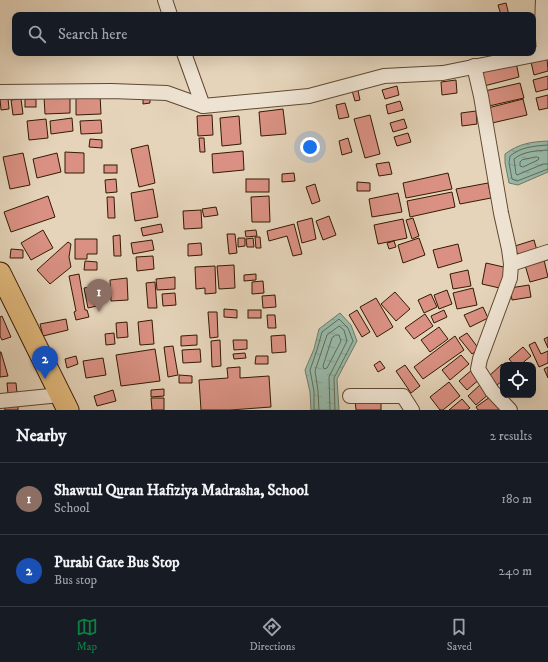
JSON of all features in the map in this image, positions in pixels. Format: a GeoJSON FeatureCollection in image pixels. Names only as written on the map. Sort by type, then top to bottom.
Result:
{"type":"FeatureCollection","features":[{"type":"Feature","properties":{"kind":"highway"},"geometry":{"type":"LineString","coordinates":[[0,273],[64,403]]}},
{"type":"Feature","properties":{"kind":"street"},"geometry":{"type":"LineString","coordinates":[[165,0],[169,12]]}},
{"type":"Feature","properties":{"kind":"street"},"geometry":{"type":"LineString","coordinates":[[536,54],[546,52],[542,26],[543,0]]}},
{"type":"Feature","properties":{"kind":"street"},"geometry":{"type":"LineString","coordinates":[[185,56],[203,106]]}},
{"type":"Feature","properties":{"kind":"street"},"geometry":{"type":"LineString","coordinates":[[0,92],[111,90],[167,93],[203,106],[309,96],[384,76],[443,72],[525,56]]}},
{"type":"Feature","properties":{"kind":"street"},"geometry":{"type":"LineString","coordinates":[[474,66],[481,96],[511,264],[510,278],[480,359],[478,369],[492,391],[510,410]]}},
{"type":"Feature","properties":{"kind":"street"},"geometry":{"type":"LineString","coordinates":[[511,264],[548,252]]}},
{"type":"Feature","properties":{"kind":"street"},"geometry":{"type":"LineString","coordinates":[[350,396],[403,396],[412,410]]}},
{"type":"Feature","properties":{"kind":"street"},"geometry":{"type":"LineString","coordinates":[[0,401],[64,403]]}},
{"type":"Feature","properties":{"kind":"water"},"geometry":{"type":"Polygon","coordinates":[[[548,141],[548,172],[518,185],[509,183],[505,163],[505,154],[516,147],[536,142],[548,141]]]}},
{"type":"Feature","properties":{"kind":"water"},"geometry":{"type":"Polygon","coordinates":[[[340,313],[351,325],[357,341],[337,379],[339,410],[311,410],[310,392],[305,370],[314,349],[319,329],[340,313]]]}},
{"type":"Feature","properties":{"kind":"building"},"geometry":{"type":"Polygon","coordinates":[[[506,3],[508,12],[500,12],[498,5],[506,3]]]}},
{"type":"Feature","properties":{"kind":"building"},"geometry":{"type":"Polygon","coordinates":[[[536,18],[540,31],[536,32],[536,18]]]}},
{"type":"Feature","properties":{"kind":"building"},"geometry":{"type":"Polygon","coordinates":[[[536,33],[538,33],[542,47],[536,49],[536,33]]]}},
{"type":"Feature","properties":{"kind":"building"},"geometry":{"type":"Polygon","coordinates":[[[547,58],[548,71],[534,75],[531,62],[547,58]]]}},
{"type":"Feature","properties":{"kind":"building"},"geometry":{"type":"Polygon","coordinates":[[[516,62],[519,77],[484,86],[481,71],[516,62]]]}},
{"type":"Feature","properties":{"kind":"building"},"geometry":{"type":"Polygon","coordinates":[[[548,76],[548,89],[536,92],[533,80],[548,76]]]}},
{"type":"Feature","properties":{"kind":"building"},"geometry":{"type":"Polygon","coordinates":[[[456,80],[457,93],[442,95],[441,82],[456,80]]]}},
{"type":"Feature","properties":{"kind":"building"},"geometry":{"type":"Polygon","coordinates":[[[520,83],[524,98],[489,106],[485,91],[520,83]]]}},
{"type":"Feature","properties":{"kind":"building"},"geometry":{"type":"Polygon","coordinates":[[[357,86],[360,100],[355,101],[351,87],[357,86]]]}},
{"type":"Feature","properties":{"kind":"building"},"geometry":{"type":"Polygon","coordinates":[[[397,86],[399,95],[385,99],[382,90],[397,86]]]}},
{"type":"Feature","properties":{"kind":"building"},"geometry":{"type":"Polygon","coordinates":[[[100,95],[101,114],[76,115],[76,96],[100,95]]]}},
{"type":"Feature","properties":{"kind":"building"},"geometry":{"type":"Polygon","coordinates":[[[548,95],[548,108],[539,110],[536,98],[548,95]]]}},
{"type":"Feature","properties":{"kind":"building"},"geometry":{"type":"Polygon","coordinates":[[[70,96],[70,113],[45,114],[44,97],[70,96]]]}},
{"type":"Feature","properties":{"kind":"building"},"geometry":{"type":"Polygon","coordinates":[[[143,96],[150,96],[150,103],[143,104],[143,96]]]}},
{"type":"Feature","properties":{"kind":"building"},"geometry":{"type":"Polygon","coordinates":[[[8,98],[9,109],[1,110],[0,99],[8,98]]]}},
{"type":"Feature","properties":{"kind":"building"},"geometry":{"type":"Polygon","coordinates":[[[21,99],[23,114],[13,115],[11,100],[21,99]]]}},
{"type":"Feature","properties":{"kind":"building"},"geometry":{"type":"Polygon","coordinates":[[[25,99],[36,99],[36,107],[25,107],[25,99]]]}},
{"type":"Feature","properties":{"kind":"building"},"geometry":{"type":"Polygon","coordinates":[[[523,99],[527,115],[492,123],[488,108],[523,99]]]}},
{"type":"Feature","properties":{"kind":"building"},"geometry":{"type":"Polygon","coordinates":[[[400,101],[403,110],[388,114],[386,105],[400,101]]]}},
{"type":"Feature","properties":{"kind":"building"},"geometry":{"type":"Polygon","coordinates":[[[345,103],[349,117],[339,119],[336,105],[345,103]]]}},
{"type":"Feature","properties":{"kind":"building"},"geometry":{"type":"Polygon","coordinates":[[[283,109],[286,134],[261,136],[259,112],[283,109]]]}},
{"type":"Feature","properties":{"kind":"building"},"geometry":{"type":"Polygon","coordinates":[[[476,111],[477,124],[462,126],[461,113],[476,111]]]}},
{"type":"Feature","properties":{"kind":"building"},"geometry":{"type":"Polygon","coordinates":[[[212,115],[213,135],[198,136],[197,116],[212,115]]]}},
{"type":"Feature","properties":{"kind":"building"},"geometry":{"type":"Polygon","coordinates":[[[370,115],[380,154],[365,158],[354,119],[370,115]]]}},
{"type":"Feature","properties":{"kind":"building"},"geometry":{"type":"Polygon","coordinates":[[[239,116],[241,144],[222,146],[220,118],[239,116]]]}},
{"type":"Feature","properties":{"kind":"building"},"geometry":{"type":"Polygon","coordinates":[[[72,118],[73,131],[51,134],[50,121],[72,118]]]}},
{"type":"Feature","properties":{"kind":"building"},"geometry":{"type":"Polygon","coordinates":[[[46,119],[48,138],[29,140],[27,121],[46,119]]]}},
{"type":"Feature","properties":{"kind":"building"},"geometry":{"type":"Polygon","coordinates":[[[404,119],[407,128],[393,132],[390,123],[404,119]]]}},
{"type":"Feature","properties":{"kind":"building"},"geometry":{"type":"Polygon","coordinates":[[[101,120],[102,133],[81,134],[80,121],[101,120]]]}},
{"type":"Feature","properties":{"kind":"building"},"geometry":{"type":"Polygon","coordinates":[[[408,133],[411,142],[397,146],[394,137],[408,133]]]}},
{"type":"Feature","properties":{"kind":"building"},"geometry":{"type":"Polygon","coordinates":[[[199,138],[204,138],[205,152],[200,152],[199,138]]]}},
{"type":"Feature","properties":{"kind":"building"},"geometry":{"type":"Polygon","coordinates":[[[348,138],[352,152],[342,155],[339,141],[348,138]]]}},
{"type":"Feature","properties":{"kind":"building"},"geometry":{"type":"Polygon","coordinates":[[[90,139],[102,140],[102,148],[89,147],[90,139]]]}},
{"type":"Feature","properties":{"kind":"building"},"geometry":{"type":"Polygon","coordinates":[[[148,145],[155,183],[139,187],[131,149],[148,145]]]}},
{"type":"Feature","properties":{"kind":"building"},"geometry":{"type":"Polygon","coordinates":[[[243,151],[244,170],[213,173],[212,154],[243,151]]]}},
{"type":"Feature","properties":{"kind":"building"},"geometry":{"type":"Polygon","coordinates":[[[65,152],[84,153],[84,173],[65,173],[65,152]]]}},
{"type":"Feature","properties":{"kind":"building"},"geometry":{"type":"Polygon","coordinates":[[[23,153],[30,185],[10,189],[3,157],[23,153]]]}},
{"type":"Feature","properties":{"kind":"building"},"geometry":{"type":"Polygon","coordinates":[[[57,153],[61,172],[37,178],[33,159],[57,153]]]}},
{"type":"Feature","properties":{"kind":"building"},"geometry":{"type":"Polygon","coordinates":[[[389,162],[392,174],[379,176],[376,164],[389,162]]]}},
{"type":"Feature","properties":{"kind":"building"},"geometry":{"type":"Polygon","coordinates":[[[104,165],[117,165],[117,173],[104,173],[104,165]]]}},
{"type":"Feature","properties":{"kind":"building"},"geometry":{"type":"Polygon","coordinates":[[[294,173],[295,181],[282,182],[282,174],[294,173]]]}},
{"type":"Feature","properties":{"kind":"building"},"geometry":{"type":"Polygon","coordinates":[[[448,173],[452,189],[406,198],[403,183],[448,173]]]}},
{"type":"Feature","properties":{"kind":"building"},"geometry":{"type":"Polygon","coordinates":[[[116,179],[117,192],[106,193],[105,180],[116,179]]]}},
{"type":"Feature","properties":{"kind":"building"},"geometry":{"type":"Polygon","coordinates":[[[246,179],[269,179],[269,192],[246,192],[246,179]]]}},
{"type":"Feature","properties":{"kind":"building"},"geometry":{"type":"Polygon","coordinates":[[[357,182],[370,183],[370,191],[357,191],[357,182]]]}},
{"type":"Feature","properties":{"kind":"building"},"geometry":{"type":"Polygon","coordinates":[[[488,183],[491,198],[460,204],[456,189],[488,183]]]}},
{"type":"Feature","properties":{"kind":"building"},"geometry":{"type":"Polygon","coordinates":[[[315,184],[320,201],[312,204],[306,187],[315,184]]]}},
{"type":"Feature","properties":{"kind":"building"},"geometry":{"type":"Polygon","coordinates":[[[153,189],[158,217],[135,221],[131,193],[153,189]]]}},
{"type":"Feature","properties":{"kind":"building"},"geometry":{"type":"Polygon","coordinates":[[[452,192],[455,207],[410,217],[407,201],[452,192]]]}},
{"type":"Feature","properties":{"kind":"building"},"geometry":{"type":"Polygon","coordinates":[[[398,193],[402,212],[372,217],[369,199],[398,193]]]}},
{"type":"Feature","properties":{"kind":"building"},"geometry":{"type":"Polygon","coordinates":[[[48,196],[55,217],[11,232],[4,212],[48,196]]]}},
{"type":"Feature","properties":{"kind":"building"},"geometry":{"type":"Polygon","coordinates":[[[269,196],[270,222],[252,222],[251,197],[269,196]]]}},
{"type":"Feature","properties":{"kind":"building"},"geometry":{"type":"Polygon","coordinates":[[[107,197],[114,197],[115,218],[108,218],[107,197]]]}},
{"type":"Feature","properties":{"kind":"building"},"geometry":{"type":"Polygon","coordinates":[[[216,207],[218,215],[204,217],[202,209],[216,207]]]}},
{"type":"Feature","properties":{"kind":"building"},"geometry":{"type":"Polygon","coordinates":[[[201,210],[202,228],[184,229],[183,211],[201,210]]]}},
{"type":"Feature","properties":{"kind":"building"},"geometry":{"type":"Polygon","coordinates":[[[329,216],[336,235],[323,240],[316,221],[329,216]]]}},
{"type":"Feature","properties":{"kind":"building"},"geometry":{"type":"Polygon","coordinates":[[[312,218],[316,239],[302,243],[297,222],[312,218]]]}},
{"type":"Feature","properties":{"kind":"building"},"geometry":{"type":"Polygon","coordinates":[[[413,218],[419,236],[412,239],[406,220],[413,218]]]}},
{"type":"Feature","properties":{"kind":"building"},"geometry":{"type":"Polygon","coordinates":[[[403,219],[407,238],[378,244],[374,225],[403,219]]]}},
{"type":"Feature","properties":{"kind":"building"},"geometry":{"type":"Polygon","coordinates":[[[161,224],[163,232],[143,236],[141,228],[161,224]]]}},
{"type":"Feature","properties":{"kind":"building"},"geometry":{"type":"Polygon","coordinates":[[[294,224],[302,254],[293,256],[287,236],[269,241],[267,231],[294,224]]]}},
{"type":"Feature","properties":{"kind":"building"},"geometry":{"type":"Polygon","coordinates":[[[43,230],[53,248],[31,260],[21,243],[43,230]]]}},
{"type":"Feature","properties":{"kind":"building"},"geometry":{"type":"Polygon","coordinates":[[[256,230],[257,236],[246,237],[245,231],[256,230]]]}},
{"type":"Feature","properties":{"kind":"building"},"geometry":{"type":"Polygon","coordinates":[[[227,234],[235,234],[237,253],[229,254],[227,234]]]}},
{"type":"Feature","properties":{"kind":"building"},"geometry":{"type":"Polygon","coordinates":[[[120,235],[121,256],[114,256],[113,236],[120,235]]]}},
{"type":"Feature","properties":{"kind":"building"},"geometry":{"type":"Polygon","coordinates":[[[255,237],[260,237],[261,248],[256,248],[255,237]]]}},
{"type":"Feature","properties":{"kind":"building"},"geometry":{"type":"Polygon","coordinates":[[[238,238],[245,238],[245,246],[238,247],[238,238]]]}},
{"type":"Feature","properties":{"kind":"building"},"geometry":{"type":"Polygon","coordinates":[[[253,238],[254,247],[247,247],[246,239],[253,238]]]}},
{"type":"Feature","properties":{"kind":"building"},"geometry":{"type":"Polygon","coordinates":[[[419,238],[425,255],[403,263],[398,245],[419,238]]]}},
{"type":"Feature","properties":{"kind":"building"},"geometry":{"type":"Polygon","coordinates":[[[75,239],[97,239],[97,254],[87,254],[87,259],[75,259],[75,239]]]}},
{"type":"Feature","properties":{"kind":"building"},"geometry":{"type":"Polygon","coordinates":[[[152,240],[154,250],[133,254],[131,243],[152,240]]]}},
{"type":"Feature","properties":{"kind":"building"},"geometry":{"type":"Polygon","coordinates":[[[534,240],[538,254],[519,260],[515,246],[534,240]]]}},
{"type":"Feature","properties":{"kind":"building"},"geometry":{"type":"Polygon","coordinates":[[[394,241],[396,247],[389,249],[387,243],[394,241]]]}},
{"type":"Feature","properties":{"kind":"building"},"geometry":{"type":"Polygon","coordinates":[[[68,242],[71,244],[69,257],[71,267],[50,284],[37,270],[68,242]]]}},
{"type":"Feature","properties":{"kind":"building"},"geometry":{"type":"Polygon","coordinates":[[[201,243],[202,255],[188,256],[188,244],[201,243]]]}},
{"type":"Feature","properties":{"kind":"building"},"geometry":{"type":"Polygon","coordinates":[[[458,244],[462,261],[438,268],[433,250],[458,244]]]}},
{"type":"Feature","properties":{"kind":"building"},"geometry":{"type":"Polygon","coordinates":[[[11,249],[23,250],[23,258],[10,258],[11,249]]]}},
{"type":"Feature","properties":{"kind":"building"},"geometry":{"type":"Polygon","coordinates":[[[153,256],[154,269],[137,271],[136,257],[153,256]]]}},
{"type":"Feature","properties":{"kind":"building"},"geometry":{"type":"Polygon","coordinates":[[[544,260],[548,277],[530,282],[525,265],[544,260]]]}},
{"type":"Feature","properties":{"kind":"building"},"geometry":{"type":"Polygon","coordinates":[[[85,261],[97,262],[97,270],[84,270],[85,261]]]}},
{"type":"Feature","properties":{"kind":"building"},"geometry":{"type":"Polygon","coordinates":[[[486,263],[508,268],[504,289],[482,284],[486,263]]]}},
{"type":"Feature","properties":{"kind":"building"},"geometry":{"type":"Polygon","coordinates":[[[234,265],[235,288],[219,289],[217,266],[234,265]]]}},
{"type":"Feature","properties":{"kind":"building"},"geometry":{"type":"Polygon","coordinates":[[[215,266],[216,293],[205,294],[205,288],[196,289],[195,267],[215,266]]]}},
{"type":"Feature","properties":{"kind":"building"},"geometry":{"type":"Polygon","coordinates":[[[468,270],[471,286],[453,289],[450,274],[468,270]]]}},
{"type":"Feature","properties":{"kind":"building"},"geometry":{"type":"Polygon","coordinates":[[[79,274],[85,310],[87,310],[89,317],[76,320],[74,312],[76,311],[69,276],[79,274]]]}},
{"type":"Feature","properties":{"kind":"building"},"geometry":{"type":"Polygon","coordinates":[[[256,274],[256,280],[244,281],[244,275],[256,274]]]}},
{"type":"Feature","properties":{"kind":"building"},"geometry":{"type":"Polygon","coordinates":[[[175,277],[175,289],[157,290],[156,279],[175,277]]]}},
{"type":"Feature","properties":{"kind":"building"},"geometry":{"type":"Polygon","coordinates":[[[127,278],[128,300],[111,301],[110,280],[127,278]]]}},
{"type":"Feature","properties":{"kind":"building"},"geometry":{"type":"Polygon","coordinates":[[[263,281],[264,293],[252,294],[252,282],[263,281]]]}},
{"type":"Feature","properties":{"kind":"building"},"geometry":{"type":"Polygon","coordinates":[[[155,282],[157,308],[148,308],[146,283],[155,282]]]}},
{"type":"Feature","properties":{"kind":"building"},"geometry":{"type":"Polygon","coordinates":[[[529,285],[531,297],[512,300],[510,288],[529,285]]]}},
{"type":"Feature","properties":{"kind":"building"},"geometry":{"type":"Polygon","coordinates":[[[97,286],[101,305],[88,308],[84,288],[97,286]]]}},
{"type":"Feature","properties":{"kind":"building"},"geometry":{"type":"Polygon","coordinates":[[[473,288],[477,305],[457,309],[453,293],[473,288]]]}},
{"type":"Feature","properties":{"kind":"building"},"geometry":{"type":"Polygon","coordinates":[[[447,290],[452,304],[439,309],[434,295],[447,290]]]}},
{"type":"Feature","properties":{"kind":"building"},"geometry":{"type":"Polygon","coordinates":[[[395,292],[410,309],[396,321],[381,304],[395,292]]]}},
{"type":"Feature","properties":{"kind":"building"},"geometry":{"type":"Polygon","coordinates":[[[175,293],[176,305],[163,306],[162,294],[175,293]]]}},
{"type":"Feature","properties":{"kind":"building"},"geometry":{"type":"Polygon","coordinates":[[[431,294],[437,307],[424,313],[418,300],[431,294]]]}},
{"type":"Feature","properties":{"kind":"building"},"geometry":{"type":"Polygon","coordinates":[[[275,295],[276,307],[263,308],[262,296],[275,295]]]}},
{"type":"Feature","properties":{"kind":"building"},"geometry":{"type":"Polygon","coordinates":[[[376,298],[393,327],[377,337],[360,307],[376,298]]]}},
{"type":"Feature","properties":{"kind":"building"},"geometry":{"type":"Polygon","coordinates":[[[483,307],[488,318],[470,327],[464,315],[483,307]]]}},
{"type":"Feature","properties":{"kind":"building"},"geometry":{"type":"Polygon","coordinates":[[[224,309],[237,310],[237,318],[224,317],[224,309]]]}},
{"type":"Feature","properties":{"kind":"building"},"geometry":{"type":"Polygon","coordinates":[[[248,310],[261,310],[261,318],[248,318],[248,310]]]}},
{"type":"Feature","properties":{"kind":"building"},"geometry":{"type":"Polygon","coordinates":[[[357,310],[370,332],[362,337],[349,315],[357,310]]]}},
{"type":"Feature","properties":{"kind":"building"},"geometry":{"type":"Polygon","coordinates":[[[444,310],[447,317],[434,323],[431,316],[444,310]]]}},
{"type":"Feature","properties":{"kind":"building"},"geometry":{"type":"Polygon","coordinates":[[[208,312],[217,312],[218,337],[210,338],[208,312]]]}},
{"type":"Feature","properties":{"kind":"building"},"geometry":{"type":"Polygon","coordinates":[[[425,314],[433,326],[414,339],[405,328],[425,314]]]}},
{"type":"Feature","properties":{"kind":"building"},"geometry":{"type":"Polygon","coordinates":[[[267,315],[275,315],[276,328],[268,328],[267,315]]]}},
{"type":"Feature","properties":{"kind":"building"},"geometry":{"type":"Polygon","coordinates":[[[2,316],[11,337],[2,340],[0,336],[0,317],[2,316]]]}},
{"type":"Feature","properties":{"kind":"building"},"geometry":{"type":"Polygon","coordinates":[[[66,319],[68,330],[43,336],[40,324],[66,319]]]}},
{"type":"Feature","properties":{"kind":"building"},"geometry":{"type":"Polygon","coordinates":[[[152,320],[154,344],[140,345],[138,322],[152,320]]]}},
{"type":"Feature","properties":{"kind":"building"},"geometry":{"type":"Polygon","coordinates":[[[127,322],[128,337],[117,338],[116,323],[127,322]]]}},
{"type":"Feature","properties":{"kind":"building"},"geometry":{"type":"Polygon","coordinates":[[[439,327],[448,339],[430,352],[421,340],[439,327]]]}},
{"type":"Feature","properties":{"kind":"building"},"geometry":{"type":"Polygon","coordinates":[[[114,333],[115,344],[106,345],[105,334],[114,333]]]}},
{"type":"Feature","properties":{"kind":"building"},"geometry":{"type":"Polygon","coordinates":[[[467,333],[479,349],[472,354],[459,338],[467,333]]]}},
{"type":"Feature","properties":{"kind":"building"},"geometry":{"type":"Polygon","coordinates":[[[197,335],[197,345],[181,346],[181,336],[197,335]]]}},
{"type":"Feature","properties":{"kind":"building"},"geometry":{"type":"Polygon","coordinates":[[[285,335],[286,352],[272,353],[271,336],[285,335]]]}},
{"type":"Feature","properties":{"kind":"building"},"geometry":{"type":"Polygon","coordinates":[[[455,336],[464,350],[423,379],[414,367],[455,336]]]}},
{"type":"Feature","properties":{"kind":"building"},"geometry":{"type":"Polygon","coordinates":[[[548,337],[548,348],[544,339],[548,337]]]}},
{"type":"Feature","properties":{"kind":"building"},"geometry":{"type":"Polygon","coordinates":[[[220,340],[221,366],[212,367],[211,341],[220,340]]]}},
{"type":"Feature","properties":{"kind":"building"},"geometry":{"type":"Polygon","coordinates":[[[233,340],[247,340],[247,349],[234,350],[233,340]]]}},
{"type":"Feature","properties":{"kind":"building"},"geometry":{"type":"Polygon","coordinates":[[[535,342],[541,354],[548,351],[548,363],[539,367],[529,345],[535,342]]]}},
{"type":"Feature","properties":{"kind":"building"},"geometry":{"type":"Polygon","coordinates":[[[173,346],[178,375],[168,377],[164,347],[173,346]]]}},
{"type":"Feature","properties":{"kind":"building"},"geometry":{"type":"Polygon","coordinates":[[[523,347],[531,356],[524,362],[512,362],[509,359],[523,347]]]}},
{"type":"Feature","properties":{"kind":"building"},"geometry":{"type":"Polygon","coordinates":[[[155,349],[160,381],[121,386],[116,355],[155,349]]]}},
{"type":"Feature","properties":{"kind":"building"},"geometry":{"type":"Polygon","coordinates":[[[200,349],[201,362],[183,363],[182,350],[200,349]]]}},
{"type":"Feature","properties":{"kind":"building"},"geometry":{"type":"Polygon","coordinates":[[[1,352],[8,376],[0,377],[1,352]]]}},
{"type":"Feature","properties":{"kind":"building"},"geometry":{"type":"Polygon","coordinates":[[[245,353],[246,358],[234,359],[233,354],[245,353]]]}},
{"type":"Feature","properties":{"kind":"building"},"geometry":{"type":"Polygon","coordinates":[[[461,355],[469,364],[450,380],[442,370],[461,355]]]}},
{"type":"Feature","properties":{"kind":"building"},"geometry":{"type":"Polygon","coordinates":[[[76,356],[78,364],[67,368],[65,359],[76,356]]]}},
{"type":"Feature","properties":{"kind":"building"},"geometry":{"type":"Polygon","coordinates":[[[256,356],[268,356],[268,364],[255,364],[256,356]]]}},
{"type":"Feature","properties":{"kind":"building"},"geometry":{"type":"Polygon","coordinates":[[[103,358],[106,375],[86,378],[83,361],[103,358]]]}},
{"type":"Feature","properties":{"kind":"building"},"geometry":{"type":"Polygon","coordinates":[[[380,361],[385,368],[378,372],[374,365],[380,361]]]}},
{"type":"Feature","properties":{"kind":"building"},"geometry":{"type":"Polygon","coordinates":[[[405,365],[420,386],[411,393],[396,371],[405,365]]]}},
{"type":"Feature","properties":{"kind":"building"},"geometry":{"type":"Polygon","coordinates":[[[500,366],[500,383],[496,386],[488,377],[500,366]]]}},
{"type":"Feature","properties":{"kind":"building"},"geometry":{"type":"Polygon","coordinates":[[[240,367],[240,378],[269,376],[271,407],[230,410],[201,410],[199,380],[228,378],[227,368],[240,367]]]}},
{"type":"Feature","properties":{"kind":"building"},"geometry":{"type":"Polygon","coordinates":[[[548,367],[548,378],[544,369],[548,367]]]}},
{"type":"Feature","properties":{"kind":"building"},"geometry":{"type":"Polygon","coordinates":[[[473,369],[481,378],[467,390],[459,381],[473,369]]]}},
{"type":"Feature","properties":{"kind":"building"},"geometry":{"type":"Polygon","coordinates":[[[179,375],[192,376],[192,383],[179,383],[179,375]]]}},
{"type":"Feature","properties":{"kind":"building"},"geometry":{"type":"Polygon","coordinates":[[[449,382],[460,396],[443,410],[440,410],[430,397],[449,382]]]}},
{"type":"Feature","properties":{"kind":"building"},"geometry":{"type":"Polygon","coordinates":[[[7,383],[16,383],[17,393],[8,394],[7,383]]]}},
{"type":"Feature","properties":{"kind":"building"},"geometry":{"type":"Polygon","coordinates":[[[482,383],[490,393],[476,405],[468,396],[482,383]]]}},
{"type":"Feature","properties":{"kind":"building"},"geometry":{"type":"Polygon","coordinates":[[[164,389],[164,396],[151,397],[151,390],[164,389]]]}},
{"type":"Feature","properties":{"kind":"building"},"geometry":{"type":"Polygon","coordinates":[[[113,390],[116,401],[97,406],[94,396],[113,390]]]}},
{"type":"Feature","properties":{"kind":"building"},"geometry":{"type":"Polygon","coordinates":[[[494,394],[503,407],[499,410],[478,410],[476,407],[494,394]]]}},
{"type":"Feature","properties":{"kind":"building"},"geometry":{"type":"Polygon","coordinates":[[[151,398],[164,398],[164,410],[152,410],[151,398]]]}},
{"type":"Feature","properties":{"kind":"building"},"geometry":{"type":"Polygon","coordinates":[[[462,399],[470,408],[467,410],[449,410],[462,399]]]}},
{"type":"Feature","properties":{"kind":"building"},"geometry":{"type":"Polygon","coordinates":[[[355,400],[381,400],[381,410],[356,410],[355,400]]]}},
{"type":"Feature","properties":{"kind":"building"},"geometry":{"type":"Polygon","coordinates":[[[18,401],[18,410],[5,410],[4,402],[18,401]]]}},
{"type":"Feature","properties":{"kind":"place","name":"Shawtul Quran Hafiziya Madrasha, School"},"geometry":{"type":"Point","coordinates":[99,312]}},
{"type":"Feature","properties":{"kind":"place","name":"Purabi Gate Bus Stop"},"geometry":{"type":"Point","coordinates":[45,379]}}]}
